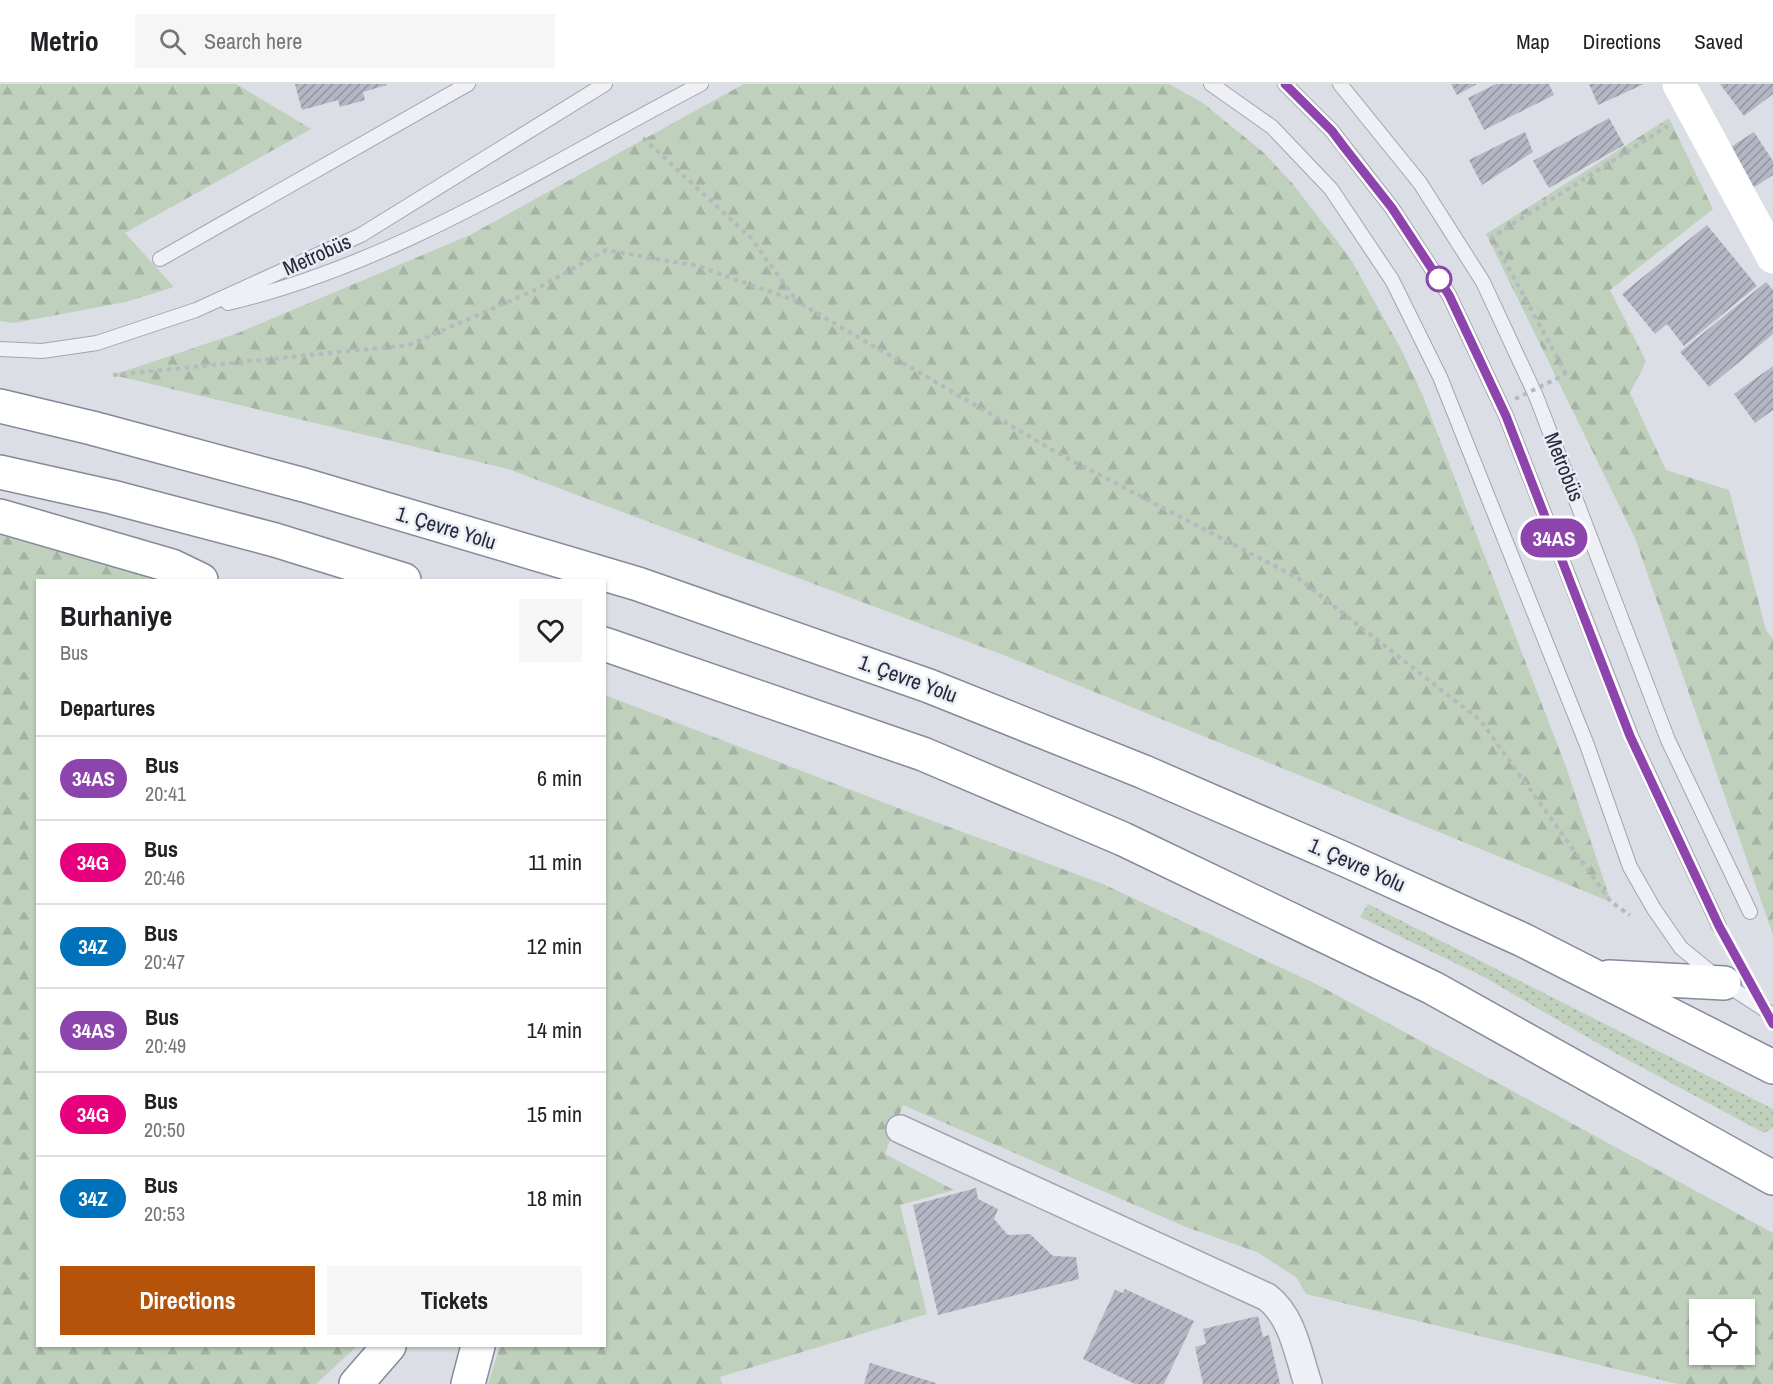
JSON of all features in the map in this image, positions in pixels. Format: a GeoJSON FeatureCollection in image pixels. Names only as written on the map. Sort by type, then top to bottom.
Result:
{"type":"FeatureCollection","features":[{"type":"Feature","properties":{"kind":"main road"},"geometry":{"type":"LineString","coordinates":[[1687,97],[1773,257]]}},
{"type":"Feature","properties":{"kind":"main road","name":"1. Çevre Yolu"},"geometry":{"type":"LineString","coordinates":[[0,406],[92,428],[304,485],[638,584],[929,686],[1165,781],[1523,940],[1773,1067]]}},
{"type":"Feature","properties":{"kind":"main road"},"geometry":{"type":"LineString","coordinates":[[0,472],[112,497],[275,540],[401,579]]}},
{"type":"Feature","properties":{"kind":"main road"},"geometry":{"type":"LineString","coordinates":[[0,516],[172,566],[199,579]]}},
{"type":"Feature","properties":{"kind":"main road"},"geometry":{"type":"LineString","coordinates":[[606,645],[923,754],[1123,839],[1433,988],[1773,1178]]}},
{"type":"Feature","properties":{"kind":"main road"},"geometry":{"type":"LineString","coordinates":[[1594,976],[1724,983]]}},
{"type":"Feature","properties":{"kind":"main road"},"geometry":{"type":"LineString","coordinates":[[356,1384],[388,1347]]}},
{"type":"Feature","properties":{"kind":"main road"},"geometry":{"type":"LineString","coordinates":[[468,1384],[478,1347]]}},
{"type":"Feature","properties":{"kind":"street"},"geometry":{"type":"LineString","coordinates":[[900,1129],[1267,1297],[1277,1304],[1284,1315],[1308,1384]]}},
{"type":"Feature","properties":{"kind":"lane"},"geometry":{"type":"LineString","coordinates":[[160,259],[468,84]]}},
{"type":"Feature","properties":{"kind":"lane","name":"Metrobüs"},"geometry":{"type":"LineString","coordinates":[[0,349],[42,351],[97,343],[196,310],[361,235],[605,84]]}},
{"type":"Feature","properties":{"kind":"lane"},"geometry":{"type":"LineString","coordinates":[[196,310],[267,294],[346,267],[475,206],[701,84]]}},
{"type":"Feature","properties":{"kind":"lane"},"geometry":{"type":"LineString","coordinates":[[1211,84],[1272,127],[1331,189],[1392,280],[1440,377],[1587,745],[1630,867],[1654,909],[1681,948],[1724,983],[1773,1015]]}},
{"type":"Feature","properties":{"kind":"lane","name":"Metrobüs"},"geometry":{"type":"LineString","coordinates":[[1285,84],[1332,131],[1359,165],[1392,208],[1449,295],[1506,416],[1630,736],[1719,926]]}},
{"type":"Feature","properties":{"kind":"lane","name":"Metrobüs"},"geometry":{"type":"LineString","coordinates":[[1340,84],[1420,183],[1483,282],[1536,396],[1668,740],[1750,912]]}},
{"type":"Feature","properties":{"kind":"path"},"geometry":{"type":"LineString","coordinates":[[1515,399],[1566,374],[1492,237],[1687,97]]}},
{"type":"Feature","properties":{"kind":"path"},"geometry":{"type":"LineString","coordinates":[[631,120],[643,138],[751,238],[796,301]]}},
{"type":"Feature","properties":{"kind":"path"},"geometry":{"type":"LineString","coordinates":[[113,375],[410,345],[532,291],[606,250],[698,266],[796,301],[1064,456],[1298,578],[1481,721],[1611,902],[1631,915]]}},
{"type":"Feature","properties":{"kind":"green space"},"geometry":{"type":"Polygon","coordinates":[[[0,84],[236,84],[311,129],[125,233],[174,287],[126,302],[14,323],[0,321],[0,84]]]}},
{"type":"Feature","properties":{"kind":"green space"},"geometry":{"type":"Polygon","coordinates":[[[744,84],[1169,84],[1203,103],[1264,153],[1292,183],[1350,258],[1401,349],[1423,396],[1566,767],[1611,902],[1006,656],[508,469],[113,375],[238,333],[470,235],[744,84]]]}},
{"type":"Feature","properties":{"kind":"green space"},"geometry":{"type":"Polygon","coordinates":[[[1669,118],[1713,209],[1610,290],[1646,361],[1630,393],[1666,470],[1729,490],[1766,630],[1773,639],[1773,935],[1635,538],[1486,234],[1669,118]]]}},
{"type":"Feature","properties":{"kind":"green space"},"geometry":{"type":"Polygon","coordinates":[[[0,531],[168,579],[36,579],[36,1347],[356,1347],[316,1384],[0,1384],[0,531]]]}},
{"type":"Feature","properties":{"kind":"green space"},"geometry":{"type":"Polygon","coordinates":[[[606,695],[1103,884],[1318,985],[1773,1233],[1773,1384],[1678,1384],[1306,1294],[1297,1278],[1257,1252],[1186,1227],[903,1105],[885,1154],[954,1190],[900,1205],[927,1314],[720,1377],[722,1384],[488,1384],[500,1347],[606,1347],[606,695]]]}},
{"type":"Feature","properties":{"kind":"green space"},"geometry":{"type":"Polygon","coordinates":[[[1368,904],[1773,1109],[1773,1128],[1764,1133],[1606,1048],[1482,976],[1360,917],[1368,904]]]}},
{"type":"Feature","properties":{"kind":"building"},"geometry":{"type":"Polygon","coordinates":[[[295,84],[387,85],[363,92],[365,100],[340,107],[338,100],[302,110],[295,84]]]}},
{"type":"Feature","properties":{"kind":"building"},"geometry":{"type":"Polygon","coordinates":[[[1451,84],[1477,84],[1457,95],[1451,84]]]}},
{"type":"Feature","properties":{"kind":"building"},"geometry":{"type":"Polygon","coordinates":[[[1496,84],[1549,84],[1554,95],[1484,130],[1468,98],[1496,84]]]}},
{"type":"Feature","properties":{"kind":"building"},"geometry":{"type":"Polygon","coordinates":[[[1589,84],[1644,84],[1598,105],[1589,84]]]}},
{"type":"Feature","properties":{"kind":"building"},"geometry":{"type":"Polygon","coordinates":[[[1720,84],[1773,84],[1773,94],[1744,116],[1720,84]]]}},
{"type":"Feature","properties":{"kind":"building"},"geometry":{"type":"Polygon","coordinates":[[[1609,118],[1624,145],[1549,188],[1533,161],[1609,118]]]}},
{"type":"Feature","properties":{"kind":"building"},"geometry":{"type":"Polygon","coordinates":[[[1525,132],[1533,152],[1482,185],[1469,160],[1525,132]]]}},
{"type":"Feature","properties":{"kind":"building"},"geometry":{"type":"Polygon","coordinates":[[[1754,132],[1773,161],[1773,175],[1748,191],[1723,152],[1754,132]]]}},
{"type":"Feature","properties":{"kind":"building"},"geometry":{"type":"Polygon","coordinates":[[[1707,225],[1757,286],[1684,346],[1667,324],[1655,334],[1622,294],[1707,225]]]}},
{"type":"Feature","properties":{"kind":"building"},"geometry":{"type":"Polygon","coordinates":[[[1766,282],[1773,290],[1773,334],[1709,387],[1680,352],[1766,282]]]}},
{"type":"Feature","properties":{"kind":"building"},"geometry":{"type":"Polygon","coordinates":[[[1773,366],[1773,410],[1755,423],[1734,394],[1773,366]]]}},
{"type":"Feature","properties":{"kind":"building"},"geometry":{"type":"Polygon","coordinates":[[[976,1188],[978,1199],[998,1209],[994,1219],[1008,1235],[1030,1234],[1053,1256],[1076,1257],[1079,1279],[938,1315],[913,1205],[976,1188]]]}},
{"type":"Feature","properties":{"kind":"building"},"geometry":{"type":"Polygon","coordinates":[[[1125,1289],[1194,1321],[1164,1384],[1135,1384],[1083,1359],[1115,1290],[1123,1293],[1125,1289]]]}},
{"type":"Feature","properties":{"kind":"building"},"geometry":{"type":"Polygon","coordinates":[[[1258,1316],[1263,1337],[1269,1335],[1280,1384],[1203,1384],[1195,1347],[1206,1344],[1203,1329],[1258,1316]]]}},
{"type":"Feature","properties":{"kind":"building"},"geometry":{"type":"Polygon","coordinates":[[[870,1363],[936,1383],[936,1384],[864,1384],[870,1363]]]}},
{"type":"Feature","properties":{"kind":"bus line","name":"34AS"},"geometry":{"type":"LineString","coordinates":[[1285,84],[1332,131],[1392,208],[1449,295],[1506,416],[1630,736],[1719,926],[1773,1024]]}}]}
